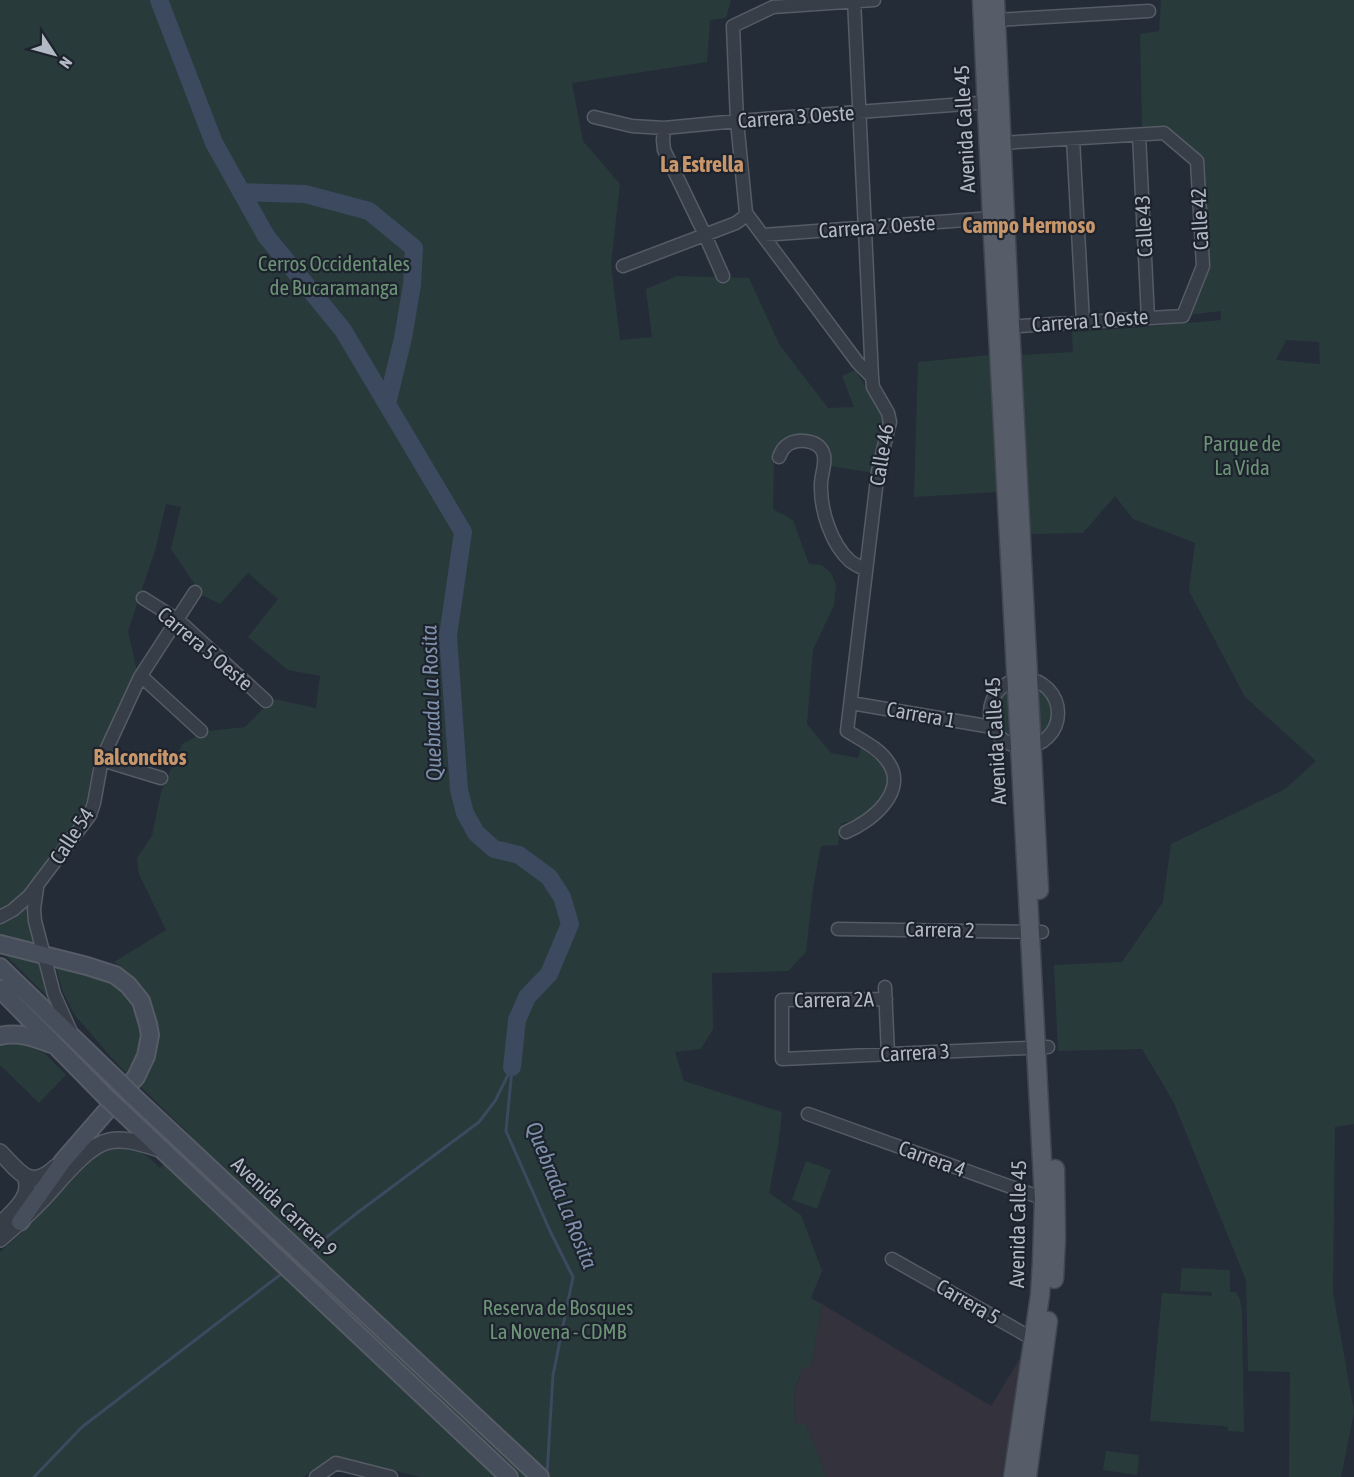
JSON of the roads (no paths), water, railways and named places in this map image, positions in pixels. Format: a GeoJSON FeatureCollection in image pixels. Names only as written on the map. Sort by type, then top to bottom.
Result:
{"type":"FeatureCollection","features":[{"type":"Feature","properties":{"kind":"main road","name":"Avenida Calle 45"},"geometry":{"type":"LineString","coordinates":[[982,0],[993,102],[1001,143],[1004,327],[1050,1201],[1041,1278],[1039,1340],[1027,1477]]}},
{"type":"Feature","properties":{"kind":"main road","name":"Avenida Calle 45"},"geometry":{"type":"LineString","coordinates":[[995,0],[992,218],[1004,327]]}},
{"type":"Feature","properties":{"kind":"main road"},"geometry":{"type":"LineString","coordinates":[[0,944],[107,971],[122,980],[141,1001],[150,1035],[146,1056],[136,1077],[63,1161],[20,1222]]}},
{"type":"Feature","properties":{"kind":"main road","name":"Avenida Carrera 9"},"geometry":{"type":"LineString","coordinates":[[0,967],[133,1096],[540,1477]]}},
{"type":"Feature","properties":{"kind":"main road","name":"Avenida Carrera 9"},"geometry":{"type":"LineString","coordinates":[[0,989],[105,1096],[509,1477]]}},
{"type":"Feature","properties":{"kind":"main road"},"geometry":{"type":"LineString","coordinates":[[0,1036],[25,1034],[54,1045]]}},
{"type":"Feature","properties":{"kind":"main road","name":"Avenida Calle 45"},"geometry":{"type":"LineString","coordinates":[[1012,1477],[1039,1340]]}},
{"type":"Feature","properties":{"kind":"street"},"geometry":{"type":"LineString","coordinates":[[872,377],[858,363],[746,213],[737,121],[733,26],[773,7],[874,0]]}},
{"type":"Feature","properties":{"kind":"street","name":"Calle 46"},"geometry":{"type":"LineString","coordinates":[[846,832],[876,813],[890,797],[895,780],[891,767],[881,754],[847,731],[878,471],[890,422],[888,413],[873,387],[872,377],[854,1]]}},
{"type":"Feature","properties":{"kind":"street"},"geometry":{"type":"LineString","coordinates":[[996,20],[1149,11]]}},
{"type":"Feature","properties":{"kind":"street","name":"Carrera 3 Oeste"},"geometry":{"type":"LineString","coordinates":[[594,117],[632,126],[664,128],[993,102]]}},
{"type":"Feature","properties":{"kind":"street"},"geometry":{"type":"LineString","coordinates":[[664,128],[664,150],[723,276]]}},
{"type":"Feature","properties":{"kind":"street","name":"Calle 42"},"geometry":{"type":"LineString","coordinates":[[1139,135],[1164,134],[1197,161],[1203,266],[1183,316]]}},
{"type":"Feature","properties":{"kind":"street"},"geometry":{"type":"LineString","coordinates":[[1001,143],[1139,135]]}},
{"type":"Feature","properties":{"kind":"street","name":"Calle 43"},"geometry":{"type":"LineString","coordinates":[[1139,135],[1148,318]]}},
{"type":"Feature","properties":{"kind":"street"},"geometry":{"type":"LineString","coordinates":[[1073,139],[1083,322]]}},
{"type":"Feature","properties":{"kind":"street"},"geometry":{"type":"LineString","coordinates":[[623,266],[736,224],[746,213]]}},
{"type":"Feature","properties":{"kind":"street","name":"Carrera 2 Oeste"},"geometry":{"type":"LineString","coordinates":[[763,235],[992,218]]}},
{"type":"Feature","properties":{"kind":"street","name":"Carrera 1 Oeste"},"geometry":{"type":"LineString","coordinates":[[1004,327],[1183,316]]}},
{"type":"Feature","properties":{"kind":"street"},"geometry":{"type":"LineString","coordinates":[[779,457],[787,445],[799,441],[815,444],[822,450],[824,460],[820,496],[825,515],[842,552],[856,566],[866,570]]}},
{"type":"Feature","properties":{"kind":"street","name":"Calle 54"},"geometry":{"type":"LineString","coordinates":[[74,1039],[54,994],[34,914],[37,887],[90,815],[102,760],[141,676],[195,592]]}},
{"type":"Feature","properties":{"kind":"street","name":"Carrera 5 Oeste"},"geometry":{"type":"LineString","coordinates":[[143,598],[178,620],[266,701]]}},
{"type":"Feature","properties":{"kind":"street"},"geometry":{"type":"LineString","coordinates":[[141,676],[201,731]]}},
{"type":"Feature","properties":{"kind":"street"},"geometry":{"type":"LineString","coordinates":[[1022,679],[1044,685],[1056,699],[1058,709],[1056,725],[1052,733],[1039,744],[1025,747],[1012,746],[997,735],[992,727],[989,710],[995,693],[1001,687],[1022,679]]}},
{"type":"Feature","properties":{"kind":"street","name":"Carrera 1"},"geometry":{"type":"LineString","coordinates":[[851,703],[992,727]]}},
{"type":"Feature","properties":{"kind":"street"},"geometry":{"type":"LineString","coordinates":[[102,760],[161,778]]}},
{"type":"Feature","properties":{"kind":"street"},"geometry":{"type":"LineString","coordinates":[[0,917],[22,903],[37,887]]}},
{"type":"Feature","properties":{"kind":"street","name":"Carrera 2"},"geometry":{"type":"LineString","coordinates":[[838,929],[1035,932]]}},
{"type":"Feature","properties":{"kind":"street","name":"Carrera 2A"},"geometry":{"type":"LineString","coordinates":[[782,1059],[782,1000],[885,993],[888,1055]]}},
{"type":"Feature","properties":{"kind":"street","name":"Carrera 3"},"geometry":{"type":"LineString","coordinates":[[782,1059],[1042,1048]]}},
{"type":"Feature","properties":{"kind":"street","name":"Carrera 4"},"geometry":{"type":"LineString","coordinates":[[808,1114],[1050,1201]]}},
{"type":"Feature","properties":{"kind":"street"},"geometry":{"type":"LineString","coordinates":[[0,1239],[20,1222],[87,1152],[97,1145],[108,1141],[133,1141],[165,1153]]}},
{"type":"Feature","properties":{"kind":"street"},"geometry":{"type":"LineString","coordinates":[[0,1152],[28,1183],[23,1199],[0,1225]]}},
{"type":"Feature","properties":{"kind":"street"},"geometry":{"type":"LineString","coordinates":[[25,1177],[37,1179],[45,1176],[63,1161]]}},
{"type":"Feature","properties":{"kind":"street","name":"Carrera 5"},"geometry":{"type":"LineString","coordinates":[[892,1259],[1039,1340]]}},
{"type":"Feature","properties":{"kind":"street"},"geometry":{"type":"LineString","coordinates":[[333,1477],[336,1463]]}},
{"type":"Feature","properties":{"kind":"street"},"geometry":{"type":"LineString","coordinates":[[316,1477],[336,1463],[391,1477]]}},
{"type":"Feature","properties":{"kind":"waterway","name":"Quebrada La Rosita"},"geometry":{"type":"LineString","coordinates":[[159,0],[214,143],[266,236],[343,330],[463,532],[448,636],[459,790],[465,813],[476,833],[494,849],[519,855],[549,877],[562,897],[570,924],[549,974],[527,997],[517,1020],[512,1067]]}},
{"type":"Feature","properties":{"kind":"waterway"},"geometry":{"type":"LineString","coordinates":[[241,192],[305,194],[369,211],[414,248],[412,285],[403,338],[387,404]]}},
{"type":"Feature","properties":{"kind":"waterway"},"geometry":{"type":"LineString","coordinates":[[308,1252],[479,1122],[495,1101],[512,1067]]}},
{"type":"Feature","properties":{"kind":"waterway","name":"Quebrada La Rosita"},"geometry":{"type":"LineString","coordinates":[[512,1069],[506,1131],[573,1277],[553,1375],[547,1474]]}},
{"type":"Feature","properties":{"kind":"waterway"},"geometry":{"type":"LineString","coordinates":[[34,1477],[82,1427],[285,1271]]}},
{"type":"Feature","properties":{"kind":"district","name":"La Estrella"},"geometry":{"type":"Point","coordinates":[702,164]}},
{"type":"Feature","properties":{"kind":"district","name":"Campo Hermoso"},"geometry":{"type":"Point","coordinates":[1029,225]}},
{"type":"Feature","properties":{"kind":"district","name":"Balconcitos"},"geometry":{"type":"Point","coordinates":[140,757]}},
{"type":"Feature","properties":{"kind":"park label","name":"Cerros Occidentales de Bucaramanga"},"geometry":{"type":"Point","coordinates":[334,276]}},
{"type":"Feature","properties":{"kind":"park label","name":"Parque de La Vida"},"geometry":{"type":"Point","coordinates":[1242,456]}},
{"type":"Feature","properties":{"kind":"park label","name":"Reserva de Bosques La Novena - CDMB"},"geometry":{"type":"Point","coordinates":[558,1320]}}]}
